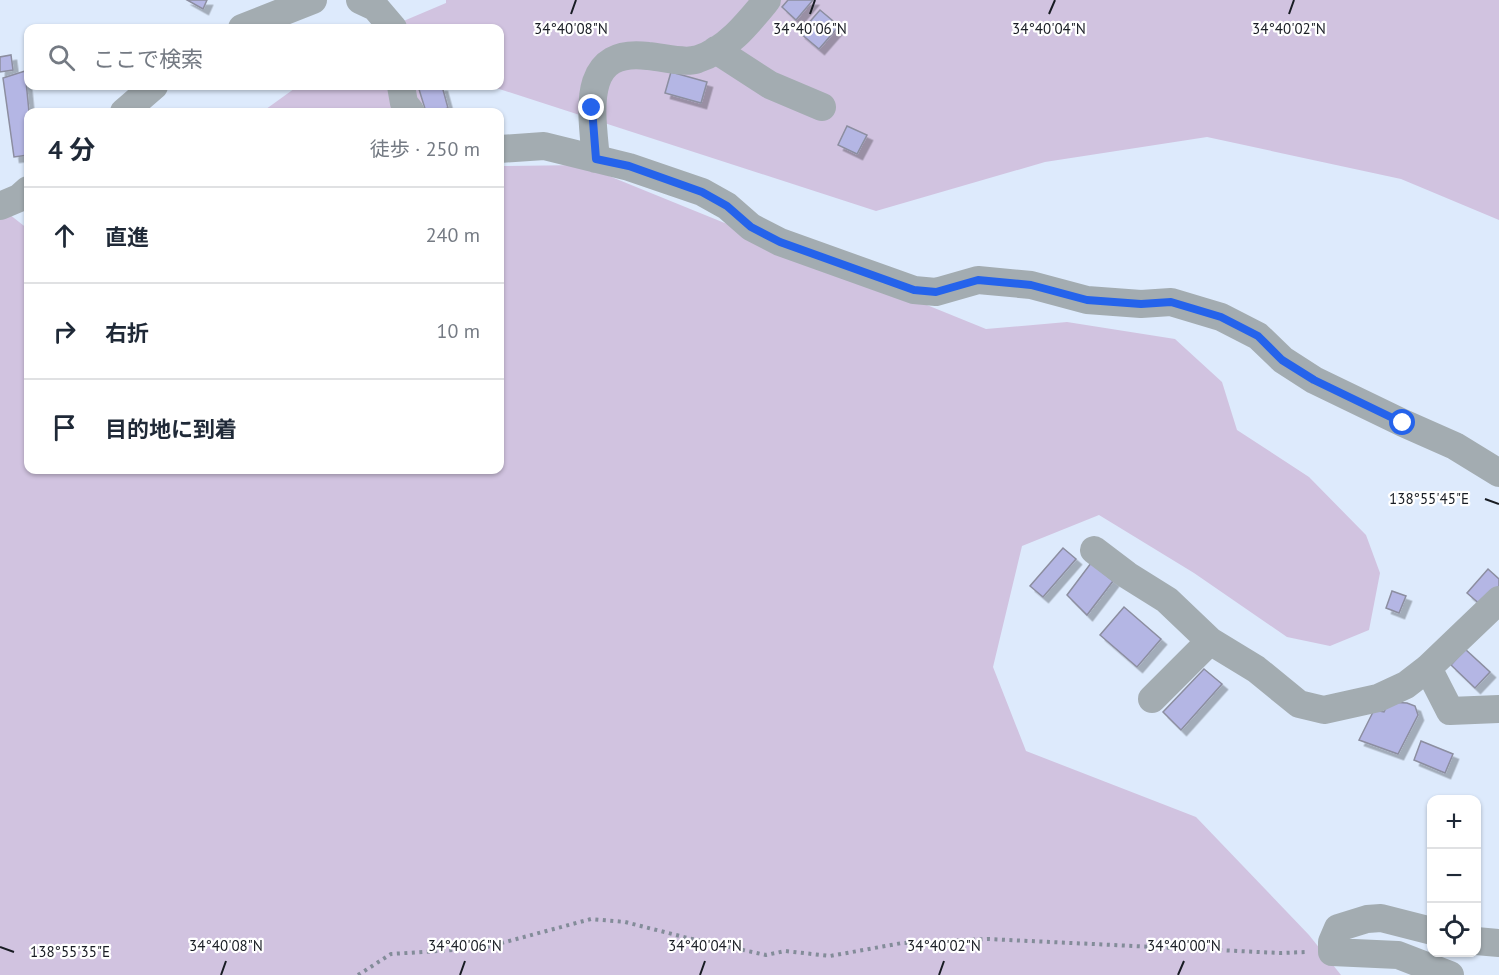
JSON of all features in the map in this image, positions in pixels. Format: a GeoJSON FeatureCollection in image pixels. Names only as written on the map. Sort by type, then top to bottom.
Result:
{"type":"FeatureCollection","features":[{"type":"Feature","properties":{"kind":"street"},"geometry":{"type":"LineString","coordinates":[[252,24],[313,0]]}},
{"type":"Feature","properties":{"kind":"street"},"geometry":{"type":"LineString","coordinates":[[360,0],[375,8],[389,24]]}},
{"type":"Feature","properties":{"kind":"street"},"geometry":{"type":"LineString","coordinates":[[596,159],[592,108],[598,73],[608,62],[620,57],[642,55],[697,60],[724,45],[767,0]]}},
{"type":"Feature","properties":{"kind":"street"},"geometry":{"type":"LineString","coordinates":[[716,50],[770,86],[822,107]]}},
{"type":"Feature","properties":{"kind":"street"},"geometry":{"type":"LineString","coordinates":[[129,108],[149,90]]}},
{"type":"Feature","properties":{"kind":"street"},"geometry":{"type":"LineString","coordinates":[[402,90],[404,103],[408,108]]}},
{"type":"Feature","properties":{"kind":"street"},"geometry":{"type":"LineString","coordinates":[[504,149],[544,147],[629,166],[702,192],[727,206],[751,227],[780,242],[914,290],[936,292],[978,280],[1031,285],[1087,300],[1141,304],[1171,302],[1221,317],[1258,336],[1282,360],[1314,380],[1455,446],[1499,473]]}},
{"type":"Feature","properties":{"kind":"street"},"geometry":{"type":"LineString","coordinates":[[0,206],[24,194]]}},
{"type":"Feature","properties":{"kind":"street"},"geometry":{"type":"LineString","coordinates":[[1094,550],[1127,575],[1167,600],[1210,640],[1256,669],[1299,704],[1323,710],[1378,698],[1406,685],[1428,668],[1499,600]]}},
{"type":"Feature","properties":{"kind":"street"},"geometry":{"type":"LineString","coordinates":[[1152,699],[1210,640]]}},
{"type":"Feature","properties":{"kind":"street"},"geometry":{"type":"LineString","coordinates":[[1428,668],[1450,711],[1499,709]]}},
{"type":"Feature","properties":{"kind":"street"},"geometry":{"type":"LineString","coordinates":[[1427,930],[1381,918],[1366,919],[1338,928],[1332,942],[1332,952],[1398,955],[1450,975]]}},
{"type":"Feature","properties":{"kind":"street"},"geometry":{"type":"LineString","coordinates":[[1481,941],[1499,943]]}},
{"type":"Feature","properties":{"kind":"path"},"geometry":{"type":"LineString","coordinates":[[358,975],[391,954],[483,948],[591,919],[625,922],[766,955],[785,951],[830,956],[902,943],[988,939],[1280,953],[1332,952]]}},
{"type":"Feature","properties":{"kind":"shaded area"},"geometry":{"type":"Polygon","coordinates":[[[446,0],[1499,0],[1499,220],[1401,179],[1207,137],[1045,162],[876,211],[502,90],[504,24],[396,24],[446,3],[446,0]]]}},
{"type":"Feature","properties":{"kind":"shaded area"},"geometry":{"type":"Polygon","coordinates":[[[292,90],[438,90],[418,108],[268,108],[292,90]]]}},
{"type":"Feature","properties":{"kind":"shaded area"},"geometry":{"type":"Polygon","coordinates":[[[582,165],[986,329],[1067,322],[1175,339],[1222,382],[1237,430],[1309,477],[1366,535],[1380,573],[1369,630],[1330,646],[1287,637],[1194,573],[1099,515],[1022,546],[993,667],[1026,751],[1196,817],[1309,935],[1341,975],[0,975],[0,207],[24,226],[24,474],[504,474],[504,166],[582,165]]]}},
{"type":"Feature","properties":{"kind":"building"},"geometry":{"type":"Polygon","coordinates":[[[187,0],[207,0],[203,9],[187,0]]]}},
{"type":"Feature","properties":{"kind":"building"},"geometry":{"type":"Polygon","coordinates":[[[788,0],[813,0],[796,20],[782,7],[788,0]]]}},
{"type":"Feature","properties":{"kind":"building"},"geometry":{"type":"Polygon","coordinates":[[[820,10],[839,26],[819,49],[800,33],[820,10]]]}},
{"type":"Feature","properties":{"kind":"building"},"geometry":{"type":"Polygon","coordinates":[[[11,55],[13,70],[0,72],[0,57],[11,55]]]}},
{"type":"Feature","properties":{"kind":"building"},"geometry":{"type":"Polygon","coordinates":[[[24,71],[24,90],[27,90],[29,108],[24,108],[24,156],[14,157],[3,78],[24,71]]]}},
{"type":"Feature","properties":{"kind":"building"},"geometry":{"type":"Polygon","coordinates":[[[671,72],[707,82],[701,103],[665,93],[671,72]]]}},
{"type":"Feature","properties":{"kind":"building"},"geometry":{"type":"Polygon","coordinates":[[[419,90],[443,90],[448,108],[425,108],[419,90]]]}},
{"type":"Feature","properties":{"kind":"building"},"geometry":{"type":"Polygon","coordinates":[[[847,126],[867,135],[857,154],[838,145],[847,126]]]}},
{"type":"Feature","properties":{"kind":"building"},"geometry":{"type":"Polygon","coordinates":[[[1063,548],[1076,559],[1043,597],[1030,586],[1063,548]]]}},
{"type":"Feature","properties":{"kind":"building"},"geometry":{"type":"Polygon","coordinates":[[[1091,563],[1113,581],[1087,615],[1067,595],[1091,563]]]}},
{"type":"Feature","properties":{"kind":"building"},"geometry":{"type":"Polygon","coordinates":[[[1488,569],[1499,579],[1499,586],[1482,606],[1467,593],[1488,569]]]}},
{"type":"Feature","properties":{"kind":"building"},"geometry":{"type":"Polygon","coordinates":[[[1392,591],[1406,596],[1399,613],[1386,608],[1392,591]]]}},
{"type":"Feature","properties":{"kind":"building"},"geometry":{"type":"Polygon","coordinates":[[[1124,607],[1161,639],[1137,667],[1100,635],[1124,607]]]}},
{"type":"Feature","properties":{"kind":"building"},"geometry":{"type":"Polygon","coordinates":[[[1465,649],[1490,672],[1475,688],[1451,665],[1465,649]]]}},
{"type":"Feature","properties":{"kind":"building"},"geometry":{"type":"Polygon","coordinates":[[[1204,669],[1222,684],[1181,730],[1163,712],[1204,669]]]}},
{"type":"Feature","properties":{"kind":"building"},"geometry":{"type":"Polygon","coordinates":[[[1389,702],[1415,706],[1418,715],[1398,754],[1359,740],[1374,710],[1384,712],[1389,702]]]}},
{"type":"Feature","properties":{"kind":"building"},"geometry":{"type":"Polygon","coordinates":[[[1421,741],[1453,754],[1445,773],[1414,760],[1421,741]]]}},
{"type":"Feature","properties":{"kind":"route"},"geometry":{"type":"LineString","coordinates":[[592,108],[596,159],[629,166],[702,192],[727,206],[751,227],[780,242],[914,290],[936,292],[978,280],[1031,285],[1087,300],[1141,304],[1171,302],[1221,317],[1258,336],[1282,360],[1314,380],[1403,423]]}}]}
